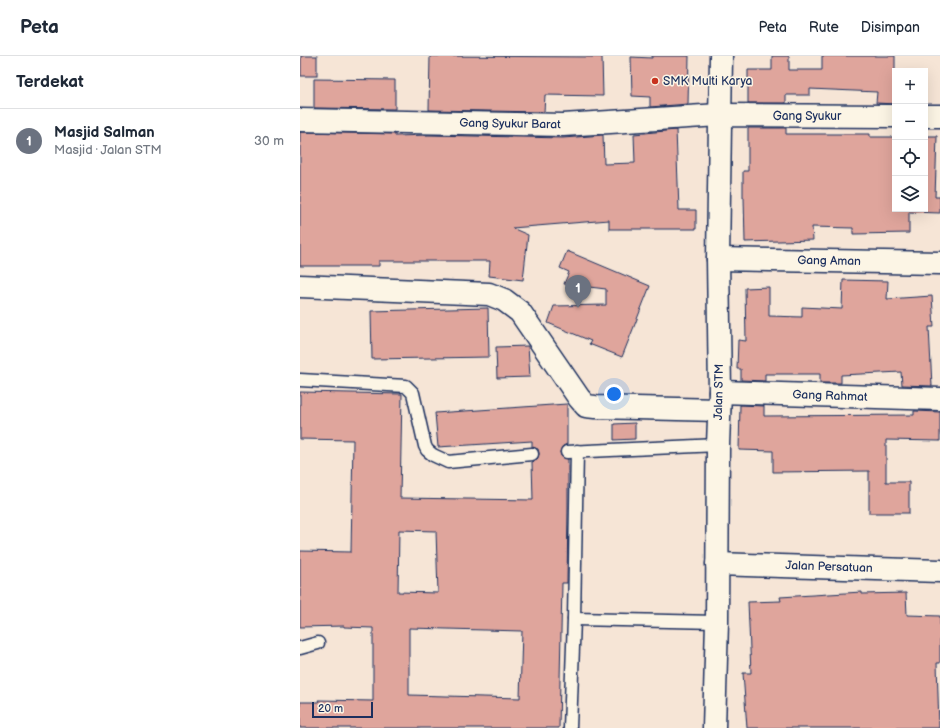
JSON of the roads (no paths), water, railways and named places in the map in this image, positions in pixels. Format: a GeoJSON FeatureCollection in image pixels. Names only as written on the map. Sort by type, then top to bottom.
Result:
{"type":"FeatureCollection","features":[{"type":"Feature","properties":{"kind":"street","name":"Jalan STM"},"geometry":{"type":"LineString","coordinates":[[714,728],[717,622],[719,116],[721,56]]}},
{"type":"Feature","properties":{"kind":"street","name":"Gang Syukur"},"geometry":{"type":"LineString","coordinates":[[719,116],[892,116]]}},
{"type":"Feature","properties":{"kind":"street","name":"Gang Syukur Barat"},"geometry":{"type":"LineString","coordinates":[[300,120],[563,124],[719,116]]}},
{"type":"Feature","properties":{"kind":"street"},"geometry":{"type":"LineString","coordinates":[[928,116],[940,116]]}},
{"type":"Feature","properties":{"kind":"street","name":"Gang Aman"},"geometry":{"type":"LineString","coordinates":[[718,259],[940,263]]}},
{"type":"Feature","properties":{"kind":"street","name":"Gang Rahmat"},"geometry":{"type":"LineString","coordinates":[[300,286],[489,294],[504,300],[520,312],[586,406],[595,407],[719,401],[940,400]]}},
{"type":"Feature","properties":{"kind":"street","name":"Jalan Persatuan"},"geometry":{"type":"LineString","coordinates":[[717,564],[940,571]]}},
{"type":"Feature","properties":{"kind":"lane"},"geometry":{"type":"LineString","coordinates":[[300,380],[406,386],[413,393],[424,446],[433,456],[448,462],[532,454]]}},
{"type":"Feature","properties":{"kind":"lane"},"geometry":{"type":"LineString","coordinates":[[570,728],[574,619],[572,451],[718,445]]}},
{"type":"Feature","properties":{"kind":"lane"},"geometry":{"type":"LineString","coordinates":[[574,619],[717,622]]}},
{"type":"Feature","properties":{"kind":"lane"},"geometry":{"type":"LineString","coordinates":[[300,648],[318,643]]}},
{"type":"Feature","properties":{"kind":"place","name":"SMK Multi Karya"},"geometry":{"type":"Point","coordinates":[655,81]}},
{"type":"Feature","properties":{"kind":"place","name":"Masjid Salman"},"geometry":{"type":"Point","coordinates":[578,308]}}]}
